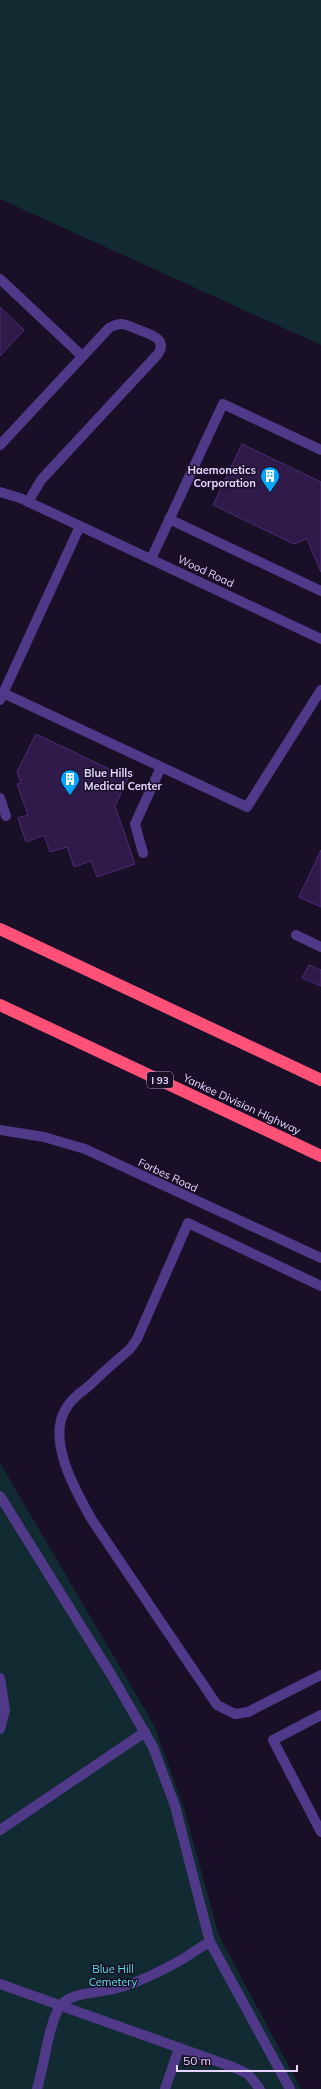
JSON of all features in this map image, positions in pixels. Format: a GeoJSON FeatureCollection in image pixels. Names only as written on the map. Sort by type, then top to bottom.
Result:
{"type":"FeatureCollection","features":[{"type":"Feature","properties":{"kind":"highway"},"geometry":{"type":"LineString","coordinates":[[0,929],[321,1080]]}},
{"type":"Feature","properties":{"kind":"highway","name":"Yankee Division Highway"},"geometry":{"type":"LineString","coordinates":[[0,1004],[321,1156]]}},
{"type":"Feature","properties":{"kind":"street"},"geometry":{"type":"LineString","coordinates":[[0,279],[82,356]]}},
{"type":"Feature","properties":{"kind":"street"},"geometry":{"type":"LineString","coordinates":[[0,445],[109,328],[119,324],[152,334],[160,344],[158,354],[41,480],[28,502]]}},
{"type":"Feature","properties":{"kind":"street"},"geometry":{"type":"LineString","coordinates":[[150,559],[223,404],[321,450]]}},
{"type":"Feature","properties":{"kind":"street","name":"Wood Road"},"geometry":{"type":"LineString","coordinates":[[0,492],[28,502],[321,639]]}},
{"type":"Feature","properties":{"kind":"street"},"geometry":{"type":"LineString","coordinates":[[169,519],[321,591]]}},
{"type":"Feature","properties":{"kind":"street"},"geometry":{"type":"LineString","coordinates":[[80,526],[2,696],[247,807],[321,690]]}},
{"type":"Feature","properties":{"kind":"street"},"geometry":{"type":"LineString","coordinates":[[144,853],[136,824],[161,767]]}},
{"type":"Feature","properties":{"kind":"street"},"geometry":{"type":"LineString","coordinates":[[0,798],[6,816]]}},
{"type":"Feature","properties":{"kind":"street"},"geometry":{"type":"LineString","coordinates":[[296,935],[321,947]]}},
{"type":"Feature","properties":{"kind":"street","name":"Forbes Road"},"geometry":{"type":"LineString","coordinates":[[0,1130],[44,1137],[85,1150],[321,1258]]}},
{"type":"Feature","properties":{"kind":"street"},"geometry":{"type":"LineString","coordinates":[[321,1286],[188,1223],[137,1339],[130,1349],[70,1402],[61,1417],[59,1430],[60,1446],[67,1468],[92,1520],[217,1705],[235,1714],[248,1712],[321,1675]]}},
{"type":"Feature","properties":{"kind":"street"},"geometry":{"type":"LineString","coordinates":[[1,1498],[97,1650],[145,1732],[158,1759],[175,1806],[201,1914],[210,1942],[290,2089]]}},
{"type":"Feature","properties":{"kind":"street"},"geometry":{"type":"LineString","coordinates":[[0,1678],[5,1710],[0,1729]]}},
{"type":"Feature","properties":{"kind":"street"},"geometry":{"type":"LineString","coordinates":[[321,1715],[273,1740],[321,1832]]}},
{"type":"Feature","properties":{"kind":"street"},"geometry":{"type":"LineString","coordinates":[[0,1830],[145,1732]]}},
{"type":"Feature","properties":{"kind":"street"},"geometry":{"type":"LineString","coordinates":[[37,2089],[53,2025],[62,2004],[72,1998],[114,1989],[140,1980],[174,1964],[210,1942]]}},
{"type":"Feature","properties":{"kind":"street"},"geometry":{"type":"LineString","coordinates":[[0,1984],[62,2004],[240,2070],[253,2079],[260,2089]]}},
{"type":"Feature","properties":{"kind":"street"},"geometry":{"type":"LineString","coordinates":[[165,2089],[179,2048]]}},
{"type":"Feature","properties":{"kind":"green space"},"geometry":{"type":"Polygon","coordinates":[[[0,0],[321,0],[321,345],[0,199],[0,0]]]}},
{"type":"Feature","properties":{"kind":"green space","name":"Blue Hill Cemetery"},"geometry":{"type":"Polygon","coordinates":[[[0,1463],[154,1725],[184,1808],[219,1936],[301,2089],[0,2089],[0,1463]]]}},
{"type":"Feature","properties":{"kind":"building"},"geometry":{"type":"Polygon","coordinates":[[[0,307],[24,330],[0,356],[0,307]]]}},
{"type":"Feature","properties":{"kind":"building","name":"Haemonetics Corporation"},"geometry":{"type":"Polygon","coordinates":[[[242,444],[321,482],[321,572],[307,539],[294,544],[213,505],[242,444]]]}},
{"type":"Feature","properties":{"kind":"building","name":"Blue Hills Medical Center"},"geometry":{"type":"Polygon","coordinates":[[[36,734],[128,778],[115,806],[135,864],[97,877],[91,861],[74,867],[67,847],[50,852],[44,835],[26,842],[18,818],[28,815],[17,784],[21,783],[17,772],[36,734]]]}},
{"type":"Feature","properties":{"kind":"building"},"geometry":{"type":"Polygon","coordinates":[[[321,850],[321,907],[299,897],[321,850]]]}},
{"type":"Feature","properties":{"kind":"building"},"geometry":{"type":"Polygon","coordinates":[[[309,965],[321,970],[321,986],[302,978],[309,965]]]}},
{"type":"Feature","properties":{"kind":"place","name":"Haemonetics Corporation"},"geometry":{"type":"Point","coordinates":[270,493]}},
{"type":"Feature","properties":{"kind":"place","name":"Blue Hills Medical Center"},"geometry":{"type":"Point","coordinates":[70,796]}}]}
